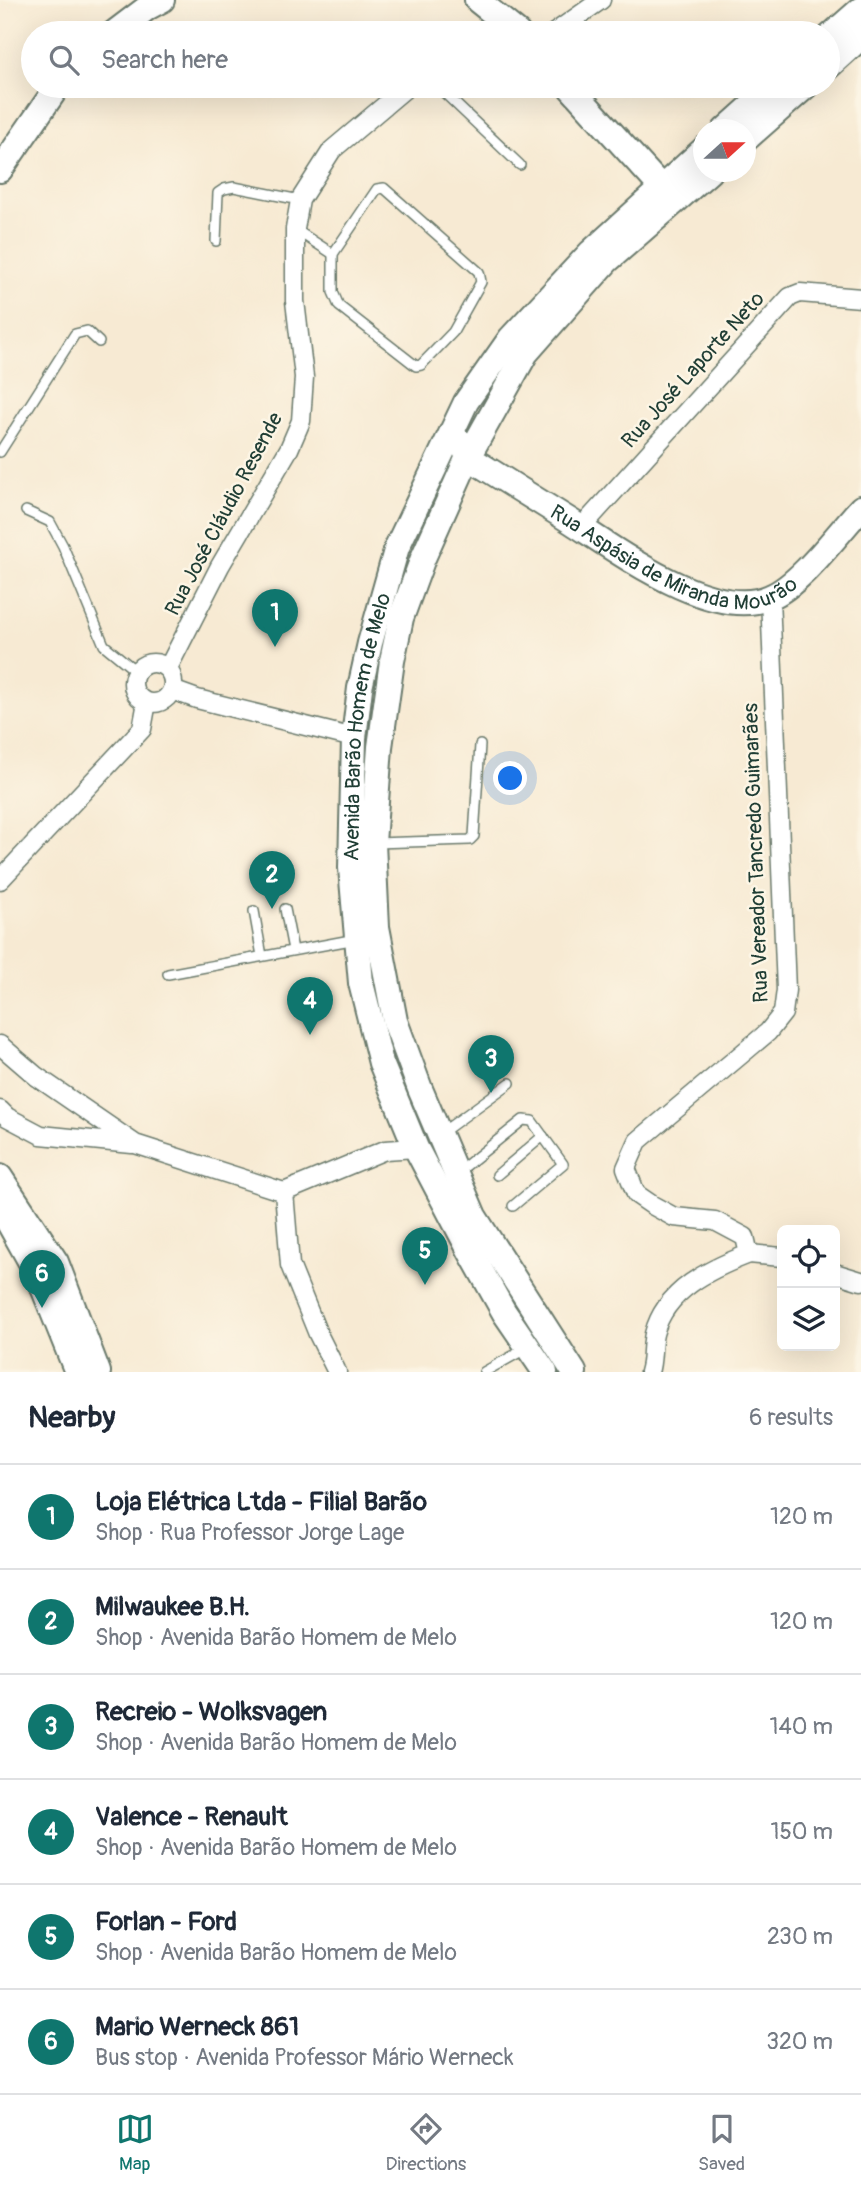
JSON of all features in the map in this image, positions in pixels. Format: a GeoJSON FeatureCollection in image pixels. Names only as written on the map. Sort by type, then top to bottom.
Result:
{"type":"FeatureCollection","features":[{"type":"Feature","properties":{"kind":"main road"},"geometry":{"type":"LineString","coordinates":[[130,21],[162,0]]}},
{"type":"Feature","properties":{"kind":"main road"},"geometry":{"type":"LineString","coordinates":[[478,1],[500,21]]}},
{"type":"Feature","properties":{"kind":"main road"},"geometry":{"type":"LineString","coordinates":[[478,1],[483,21]]}},
{"type":"Feature","properties":{"kind":"main road"},"geometry":{"type":"LineString","coordinates":[[840,27],[861,9]]}},
{"type":"Feature","properties":{"kind":"main road"},"geometry":{"type":"LineString","coordinates":[[840,56],[861,37]]}},
{"type":"Feature","properties":{"kind":"main road"},"geometry":{"type":"LineString","coordinates":[[0,170],[50,98]]}},
{"type":"Feature","properties":{"kind":"main road"},"geometry":{"type":"LineString","coordinates":[[580,98],[667,194]]}},
{"type":"Feature","properties":{"kind":"main road"},"geometry":{"type":"LineString","coordinates":[[737,119],[761,98]]}},
{"type":"Feature","properties":{"kind":"main road"},"geometry":{"type":"LineString","coordinates":[[756,130],[792,98]]}},
{"type":"Feature","properties":{"kind":"main road","name":"Avenida Barão Homem de Melo"},"geometry":{"type":"LineString","coordinates":[[573,1372],[474,1216],[420,1089],[395,1021],[377,927],[373,843],[386,701],[401,618],[423,558],[468,457],[526,352],[693,162]]}},
{"type":"Feature","properties":{"kind":"main road","name":"Avenida Barão Homem de Melo"},"geometry":{"type":"LineString","coordinates":[[545,1372],[504,1312],[471,1253],[416,1148],[381,1063],[361,983],[351,867],[354,738],[360,688],[397,547],[466,402],[510,339],[591,253],[667,194],[693,180]]}},
{"type":"Feature","properties":{"kind":"main road"},"geometry":{"type":"LineString","coordinates":[[466,402],[457,427],[468,457]]}},
{"type":"Feature","properties":{"kind":"main road","name":"Rua Aspásia de Miranda Mourão"},"geometry":{"type":"LineString","coordinates":[[468,457],[650,571],[684,588],[732,602],[751,602],[770,597],[793,582],[861,508]]}},
{"type":"Feature","properties":{"kind":"main road"},"geometry":{"type":"LineString","coordinates":[[354,738],[378,783]]}},
{"type":"Feature","properties":{"kind":"main road"},"geometry":{"type":"LineString","coordinates":[[404,1122],[420,1089]]}},
{"type":"Feature","properties":{"kind":"main road"},"geometry":{"type":"LineString","coordinates":[[416,1148],[441,1140]]}},
{"type":"Feature","properties":{"kind":"main road"},"geometry":{"type":"LineString","coordinates":[[0,1177],[56,1262],[87,1369]]}},
{"type":"Feature","properties":{"kind":"main road"},"geometry":{"type":"LineString","coordinates":[[0,1207],[87,1369]]}},
{"type":"Feature","properties":{"kind":"main road"},"geometry":{"type":"LineString","coordinates":[[471,1253],[506,1293],[549,1357],[557,1366],[573,1372]]}},
{"type":"Feature","properties":{"kind":"street"},"geometry":{"type":"LineString","coordinates":[[571,21],[601,0]]}},
{"type":"Feature","properties":{"kind":"street","name":"Rua José Cláudio Resende"},"geometry":{"type":"LineString","coordinates":[[168,668],[220,566],[289,449],[301,421],[304,377],[295,301],[295,229],[300,200],[332,150],[394,98]]}},
{"type":"Feature","properties":{"kind":"street","name":"Rua José Laporte Neto"},"geometry":{"type":"LineString","coordinates":[[581,527],[790,297],[800,293],[861,298]]}},
{"type":"Feature","properties":{"kind":"street","name":"Rua Vereador Tancredo Guimarães"},"geometry":{"type":"LineString","coordinates":[[749,1254],[745,1237],[715,1221],[674,1217],[636,1194],[626,1168],[638,1141],[768,1032],[783,1013],[786,990],[783,888],[770,597]]}},
{"type":"Feature","properties":{"kind":"street"},"geometry":{"type":"LineString","coordinates":[[154,663],[168,668],[173,683],[172,690],[161,701],[147,702],[139,697],[133,684],[141,666],[154,663]]}},
{"type":"Feature","properties":{"kind":"street"},"geometry":{"type":"LineString","coordinates":[[172,690],[197,699],[354,738]]}},
{"type":"Feature","properties":{"kind":"street"},"geometry":{"type":"LineString","coordinates":[[0,880],[142,729],[147,702]]}},
{"type":"Feature","properties":{"kind":"street"},"geometry":{"type":"LineString","coordinates":[[0,1045],[36,1076],[135,1144]]}},
{"type":"Feature","properties":{"kind":"street"},"geometry":{"type":"LineString","coordinates":[[0,1110],[7,1117],[41,1135],[135,1144],[284,1192],[385,1150],[416,1148]]}},
{"type":"Feature","properties":{"kind":"street"},"geometry":{"type":"LineString","coordinates":[[385,1150],[404,1122]]}},
{"type":"Feature","properties":{"kind":"street"},"geometry":{"type":"LineString","coordinates":[[284,1192],[290,1265],[318,1334],[337,1372]]}},
{"type":"Feature","properties":{"kind":"street"},"geometry":{"type":"LineString","coordinates":[[649,1372],[653,1336],[664,1307],[687,1286],[726,1263],[749,1254],[777,1257]]}},
{"type":"Feature","properties":{"kind":"street"},"geometry":{"type":"LineString","coordinates":[[840,1275],[861,1281]]}},
{"type":"Feature","properties":{"kind":"lane"},"geometry":{"type":"LineString","coordinates":[[450,98],[520,165]]}},
{"type":"Feature","properties":{"kind":"lane"},"geometry":{"type":"LineString","coordinates":[[216,241],[218,193],[224,189],[234,187],[300,200]]}},
{"type":"Feature","properties":{"kind":"lane"},"geometry":{"type":"LineString","coordinates":[[384,188],[479,272],[481,282],[453,332],[426,362],[416,366],[339,306],[333,292],[333,254],[377,189],[384,188]]}},
{"type":"Feature","properties":{"kind":"lane"},"geometry":{"type":"LineString","coordinates":[[295,229],[333,254]]}},
{"type":"Feature","properties":{"kind":"lane"},"geometry":{"type":"LineString","coordinates":[[0,452],[75,334],[87,331],[99,342]]}},
{"type":"Feature","properties":{"kind":"lane"},"geometry":{"type":"LineString","coordinates":[[26,511],[50,522],[63,546],[104,645],[137,671]]}},
{"type":"Feature","properties":{"kind":"lane"},"geometry":{"type":"LineString","coordinates":[[373,843],[470,841],[474,836],[480,745]]}},
{"type":"Feature","properties":{"kind":"lane"},"geometry":{"type":"LineString","coordinates":[[285,909],[293,950]]}},
{"type":"Feature","properties":{"kind":"lane"},"geometry":{"type":"LineString","coordinates":[[254,911],[262,956]]}},
{"type":"Feature","properties":{"kind":"lane"},"geometry":{"type":"LineString","coordinates":[[168,974],[357,939]]}},
{"type":"Feature","properties":{"kind":"lane"},"geometry":{"type":"LineString","coordinates":[[441,1140],[510,1083]]}},
{"type":"Feature","properties":{"kind":"lane"},"geometry":{"type":"LineString","coordinates":[[455,1174],[523,1120],[531,1121],[563,1164],[513,1206]]}},
{"type":"Feature","properties":{"kind":"lane"},"geometry":{"type":"LineString","coordinates":[[497,1175],[543,1136]]}},
{"type":"Feature","properties":{"kind":"lane"},"geometry":{"type":"LineString","coordinates":[[484,1372],[528,1348]]}},
{"type":"Feature","properties":{"kind":"place","name":"Loja Elétrica Ltda - Filial Barão"},"geometry":{"type":"Point","coordinates":[275,647]}},
{"type":"Feature","properties":{"kind":"place","name":"Milwaukee B.H."},"geometry":{"type":"Point","coordinates":[272,909]}},
{"type":"Feature","properties":{"kind":"place","name":"Valence - Renault"},"geometry":{"type":"Point","coordinates":[310,1035]}},
{"type":"Feature","properties":{"kind":"place","name":"Recreio - Wolksvagen"},"geometry":{"type":"Point","coordinates":[491,1093]}},
{"type":"Feature","properties":{"kind":"place","name":"Forlan - Ford"},"geometry":{"type":"Point","coordinates":[425,1285]}},
{"type":"Feature","properties":{"kind":"place","name":"Mario Werneck 861"},"geometry":{"type":"Point","coordinates":[42,1308]}}]}
